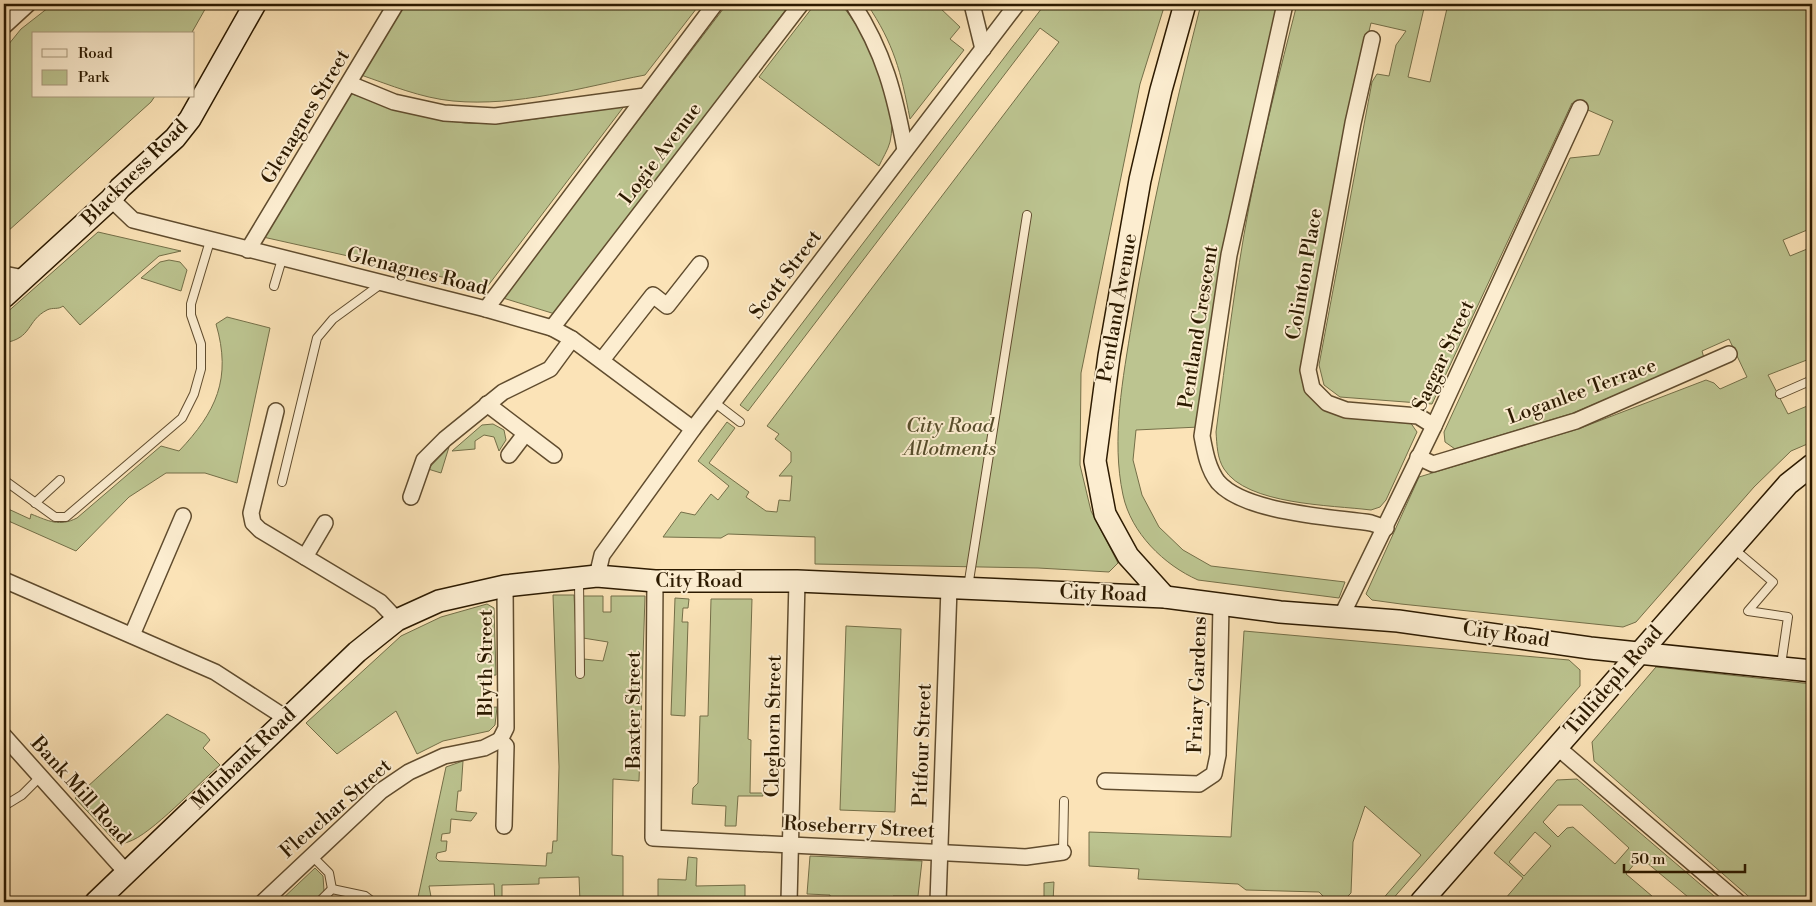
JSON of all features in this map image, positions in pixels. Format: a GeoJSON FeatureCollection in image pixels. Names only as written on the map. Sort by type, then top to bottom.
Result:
{"type":"FeatureCollection","features":[{"type":"Feature","properties":{"kind":"street"},"geometry":{"type":"LineString","coordinates":[[4,26],[28,4]]}},
{"type":"Feature","properties":{"kind":"street","name":"Blackness Road"},"geometry":{"type":"LineString","coordinates":[[4,297],[14,276],[111,199],[120,188],[175,138],[190,119],[255,4]]}},
{"type":"Feature","properties":{"kind":"street","name":"Glenagnes Street"},"geometry":{"type":"LineString","coordinates":[[248,250],[350,84],[396,4]]}},
{"type":"Feature","properties":{"kind":"street"},"geometry":{"type":"LineString","coordinates":[[486,309],[715,4]]}},
{"type":"Feature","properties":{"kind":"street","name":"Logie Avenue"},"geometry":{"type":"LineString","coordinates":[[552,328],[801,4]]}},
{"type":"Feature","properties":{"kind":"street"},"geometry":{"type":"LineString","coordinates":[[853,4],[878,45],[895,97],[905,150]]}},
{"type":"Feature","properties":{"kind":"street"},"geometry":{"type":"LineString","coordinates":[[972,4],[983,49]]}},
{"type":"Feature","properties":{"kind":"street","name":"Scott Street"},"geometry":{"type":"LineString","coordinates":[[588,576],[693,429],[1018,4]]}},
{"type":"Feature","properties":{"kind":"street","name":"Pentland Avenue"},"geometry":{"type":"LineString","coordinates":[[1165,597],[1128,556],[1105,514],[1095,461],[1109,356],[1140,180],[1161,90],[1186,4]]}},
{"type":"Feature","properties":{"kind":"street","name":"Pentland Crescent"},"geometry":{"type":"LineString","coordinates":[[1286,4],[1228,255],[1202,436],[1207,461],[1218,482],[1238,498],[1258,506],[1371,523],[1386,528]]}},
{"type":"Feature","properties":{"kind":"street","name":"Colinton Place"},"geometry":{"type":"LineString","coordinates":[[1372,39],[1353,123],[1308,370],[1312,388],[1327,403],[1346,410],[1418,416],[1434,426]]}},
{"type":"Feature","properties":{"kind":"street"},"geometry":{"type":"LineString","coordinates":[[350,84],[394,102],[444,113],[496,116],[645,96]]}},
{"type":"Feature","properties":{"kind":"street","name":"Saggar Street"},"geometry":{"type":"LineString","coordinates":[[1341,617],[1359,576],[1386,528],[1434,426],[1580,108]]}},
{"type":"Feature","properties":{"kind":"street","name":"Glenagnes Road"},"geometry":{"type":"LineString","coordinates":[[111,199],[133,220],[210,241],[486,309],[552,328],[572,339],[602,360],[693,429]]}},
{"type":"Feature","properties":{"kind":"street"},"geometry":{"type":"LineString","coordinates":[[602,360],[653,295],[667,306],[700,264]]}},
{"type":"Feature","properties":{"kind":"street"},"geometry":{"type":"LineString","coordinates":[[411,497],[424,460],[445,439],[503,392],[550,369],[572,339]]}},
{"type":"Feature","properties":{"kind":"street","name":"Loganlee Terrace"},"geometry":{"type":"LineString","coordinates":[[1418,457],[1433,464],[1576,421],[1729,354]]}},
{"type":"Feature","properties":{"kind":"street"},"geometry":{"type":"LineString","coordinates":[[487,404],[554,455]]}},
{"type":"Feature","properties":{"kind":"street"},"geometry":{"type":"LineString","coordinates":[[276,411],[251,513],[253,523],[260,530],[380,602],[397,620]]}},
{"type":"Feature","properties":{"kind":"street"},"geometry":{"type":"LineString","coordinates":[[509,455],[526,434]]}},
{"type":"Feature","properties":{"kind":"street","name":"Tullideph Road"},"geometry":{"type":"LineString","coordinates":[[1421,902],[1788,484],[1812,465]]}},
{"type":"Feature","properties":{"kind":"street"},"geometry":{"type":"LineString","coordinates":[[132,635],[184,516]]}},
{"type":"Feature","properties":{"kind":"street"},"geometry":{"type":"LineString","coordinates":[[305,557],[325,523]]}},
{"type":"Feature","properties":{"kind":"street","name":"City Road"},"geometry":{"type":"LineString","coordinates":[[397,620],[439,601],[505,586],[588,576],[655,581],[798,581],[1165,597],[1341,617],[1398,621],[1639,653],[1812,671]]}},
{"type":"Feature","properties":{"kind":"street"},"geometry":{"type":"LineString","coordinates":[[4,580],[215,672],[286,718]]}},
{"type":"Feature","properties":{"kind":"street","name":"Baxter Street"},"geometry":{"type":"LineString","coordinates":[[653,838],[655,581]]}},
{"type":"Feature","properties":{"kind":"street","name":"Cleghorn Street"},"geometry":{"type":"LineString","coordinates":[[789,902],[798,581]]}},
{"type":"Feature","properties":{"kind":"street","name":"Blyth Street"},"geometry":{"type":"LineString","coordinates":[[504,826],[506,746],[500,740],[506,728],[505,586]]}},
{"type":"Feature","properties":{"kind":"street","name":"Pitfour Street"},"geometry":{"type":"LineString","coordinates":[[938,902],[939,852],[959,589]]}},
{"type":"Feature","properties":{"kind":"street","name":"Friary Gardens"},"geometry":{"type":"LineString","coordinates":[[1105,780],[1199,784],[1214,774],[1218,755],[1221,604]]}},
{"type":"Feature","properties":{"kind":"street","name":"Milnbank Road"},"geometry":{"type":"LineString","coordinates":[[96,902],[286,718],[357,652],[397,620]]}},
{"type":"Feature","properties":{"kind":"street","name":"Bank Mill Road"},"geometry":{"type":"LineString","coordinates":[[4,736],[126,872]]}},
{"type":"Feature","properties":{"kind":"street","name":"Fleuchar Street"},"geometry":{"type":"LineString","coordinates":[[263,902],[381,791],[409,772],[444,756],[484,748],[500,740]]}},
{"type":"Feature","properties":{"kind":"street"},"geometry":{"type":"LineString","coordinates":[[1557,747],[1738,902]]}},
{"type":"Feature","properties":{"kind":"street","name":"Roseberry Street"},"geometry":{"type":"LineString","coordinates":[[653,838],[1026,857],[1063,852]]}},
{"type":"Feature","properties":{"kind":"lane"},"geometry":{"type":"LineString","coordinates":[[959,589],[1026,215]]}},
{"type":"Feature","properties":{"kind":"lane"},"geometry":{"type":"LineString","coordinates":[[4,480],[55,517],[66,517],[182,418],[194,394],[202,369],[200,344],[191,315],[190,304],[210,241]]}},
{"type":"Feature","properties":{"kind":"lane"},"geometry":{"type":"LineString","coordinates":[[274,286],[282,258]]}},
{"type":"Feature","properties":{"kind":"lane"},"geometry":{"type":"LineString","coordinates":[[282,482],[317,338],[333,319],[381,284]]}},
{"type":"Feature","properties":{"kind":"lane"},"geometry":{"type":"LineString","coordinates":[[1780,394],[1812,380]]}},
{"type":"Feature","properties":{"kind":"lane"},"geometry":{"type":"LineString","coordinates":[[714,402],[740,422]]}},
{"type":"Feature","properties":{"kind":"lane"},"geometry":{"type":"LineString","coordinates":[[35,503],[60,480]]}},
{"type":"Feature","properties":{"kind":"lane"},"geometry":{"type":"LineString","coordinates":[[1732,547],[1773,582],[1748,611],[1788,617],[1781,667]]}},
{"type":"Feature","properties":{"kind":"lane"},"geometry":{"type":"LineString","coordinates":[[580,674],[588,576]]}},
{"type":"Feature","properties":{"kind":"lane"},"geometry":{"type":"LineString","coordinates":[[4,806],[22,795],[40,777]]}},
{"type":"Feature","properties":{"kind":"lane"},"geometry":{"type":"LineString","coordinates":[[1063,852],[1064,801]]}},
{"type":"Feature","properties":{"kind":"lane"},"geometry":{"type":"LineString","coordinates":[[312,856],[329,873],[332,889]]}},
{"type":"Feature","properties":{"kind":"lane"},"geometry":{"type":"LineString","coordinates":[[319,902],[332,889]]}},
{"type":"Feature","properties":{"kind":"lane"},"geometry":{"type":"LineString","coordinates":[[332,889],[365,896],[373,902]]}},
{"type":"Feature","properties":{"kind":"green space"},"geometry":{"type":"Polygon","coordinates":[[[53,4],[208,4],[192,32],[32,32],[32,98],[154,98],[7,232],[4,230],[4,50],[21,29],[53,4]]]}},
{"type":"Feature","properties":{"kind":"green space"},"geometry":{"type":"Polygon","coordinates":[[[404,4],[700,4],[645,75],[526,99],[477,102],[429,97],[361,75],[404,4]]]}},
{"type":"Feature","properties":{"kind":"green space"},"geometry":{"type":"Polygon","coordinates":[[[727,4],[790,4],[555,314],[503,298],[727,4]]]}},
{"type":"Feature","properties":{"kind":"green space"},"geometry":{"type":"Polygon","coordinates":[[[815,4],[841,4],[871,50],[879,69],[886,88],[892,125],[890,142],[879,166],[759,77],[815,4]]]}},
{"type":"Feature","properties":{"kind":"green space"},"geometry":{"type":"Polygon","coordinates":[[[867,4],[942,4],[939,7],[960,27],[950,39],[964,50],[910,119],[895,59],[884,32],[867,4]]]}},
{"type":"Feature","properties":{"kind":"green space","name":"City Road Allotments"},"geometry":{"type":"Polygon","coordinates":[[[1045,4],[1165,4],[1140,84],[1081,373],[1080,465],[1091,511],[1118,563],[1109,572],[1038,568],[815,564],[815,537],[728,534],[721,538],[663,537],[681,512],[695,515],[711,494],[718,500],[729,486],[698,461],[727,422],[735,428],[709,463],[749,492],[746,497],[766,511],[777,512],[779,500],[790,501],[792,476],[779,476],[791,462],[791,452],[775,439],[779,434],[767,426],[1059,42],[1040,28],[748,411],[740,405],[1045,4]]]}},
{"type":"Feature","properties":{"kind":"green space"},"geometry":{"type":"Polygon","coordinates":[[[1201,4],[1281,4],[1253,112],[1225,241],[1199,427],[1136,430],[1133,460],[1142,495],[1159,527],[1183,550],[1211,566],[1345,582],[1339,598],[1198,580],[1185,574],[1161,557],[1141,535],[1127,509],[1123,495],[1118,452],[1118,430],[1125,365],[1155,202],[1201,4]]]}},
{"type":"Feature","properties":{"kind":"green space"},"geometry":{"type":"Polygon","coordinates":[[[1297,4],[1425,4],[1408,77],[1430,82],[1448,4],[1812,4],[1812,228],[1783,240],[1790,256],[1812,247],[1812,358],[1768,375],[1788,414],[1812,404],[1812,442],[1791,451],[1754,487],[1636,622],[1623,627],[1401,604],[1372,600],[1366,594],[1419,477],[1578,429],[1706,380],[1714,383],[1720,389],[1747,377],[1729,339],[1702,351],[1704,358],[1573,413],[1455,449],[1445,442],[1444,432],[1570,158],[1599,155],[1613,121],[1572,103],[1432,404],[1340,397],[1324,385],[1319,365],[1372,82],[1377,74],[1389,76],[1396,45],[1406,31],[1371,23],[1347,122],[1309,392],[1410,422],[1417,432],[1386,500],[1380,507],[1371,510],[1291,501],[1270,496],[1251,490],[1235,481],[1224,469],[1218,451],[1216,432],[1239,263],[1260,156],[1297,4]]]}},
{"type":"Feature","properties":{"kind":"green space"},"geometry":{"type":"Polygon","coordinates":[[[349,93],[421,115],[465,123],[524,120],[625,105],[487,287],[263,237],[349,93]]]}},
{"type":"Feature","properties":{"kind":"green space"},"geometry":{"type":"Polygon","coordinates":[[[98,232],[181,251],[159,256],[80,325],[63,306],[49,309],[40,314],[20,337],[4,343],[4,315],[98,232]]]}},
{"type":"Feature","properties":{"kind":"green space"},"geometry":{"type":"Polygon","coordinates":[[[169,260],[180,262],[187,270],[181,291],[141,278],[160,262],[169,260]]]}},
{"type":"Feature","properties":{"kind":"green space"},"geometry":{"type":"Polygon","coordinates":[[[227,317],[270,328],[237,483],[205,473],[166,473],[129,497],[76,551],[4,519],[4,507],[30,519],[31,514],[59,523],[71,521],[77,518],[161,446],[179,451],[203,422],[217,393],[221,378],[222,362],[221,344],[216,324],[227,317]]]}},
{"type":"Feature","properties":{"kind":"green space"},"geometry":{"type":"Polygon","coordinates":[[[493,424],[504,430],[506,440],[499,451],[494,437],[484,435],[475,441],[475,449],[452,451],[482,425],[493,424]]]}},
{"type":"Feature","properties":{"kind":"green space"},"geometry":{"type":"Polygon","coordinates":[[[449,447],[441,473],[428,469],[449,447]]]}},
{"type":"Feature","properties":{"kind":"green space"},"geometry":{"type":"Polygon","coordinates":[[[553,595],[574,595],[578,676],[584,675],[584,659],[603,661],[608,642],[583,638],[582,596],[603,596],[603,612],[611,612],[611,596],[645,596],[639,781],[613,779],[612,855],[623,856],[623,898],[641,897],[641,902],[580,902],[579,877],[539,878],[539,884],[502,885],[502,902],[495,902],[494,884],[429,886],[432,902],[417,902],[446,767],[463,761],[461,791],[458,791],[456,811],[477,813],[471,821],[451,819],[450,833],[442,834],[441,841],[447,841],[446,851],[437,853],[436,858],[439,861],[546,866],[547,853],[552,853],[553,841],[557,841],[559,767],[553,595]]]}},
{"type":"Feature","properties":{"kind":"green space"},"geometry":{"type":"Polygon","coordinates":[[[675,598],[689,599],[688,608],[683,608],[682,622],[688,622],[685,716],[671,715],[675,598]]]}},
{"type":"Feature","properties":{"kind":"green space"},"geometry":{"type":"Polygon","coordinates":[[[711,599],[752,599],[748,739],[751,740],[750,793],[763,793],[763,796],[738,796],[736,826],[725,826],[726,806],[692,804],[693,788],[698,783],[700,716],[708,716],[711,599]]]}},
{"type":"Feature","properties":{"kind":"green space"},"geometry":{"type":"Polygon","coordinates":[[[487,604],[494,608],[496,675],[481,676],[482,708],[497,707],[495,725],[489,731],[443,741],[417,754],[396,711],[337,754],[306,723],[401,636],[441,617],[487,604]]]}},
{"type":"Feature","properties":{"kind":"green space"},"geometry":{"type":"Polygon","coordinates":[[[846,626],[901,629],[895,812],[840,810],[846,626]]]}},
{"type":"Feature","properties":{"kind":"green space"},"geometry":{"type":"Polygon","coordinates":[[[1244,631],[1569,660],[1580,670],[1580,686],[1390,902],[1380,902],[1421,855],[1365,806],[1353,842],[1351,893],[1342,902],[1329,902],[1319,892],[1246,890],[1238,884],[1138,879],[1139,869],[1089,866],[1089,832],[1231,837],[1244,631]]]}},
{"type":"Feature","properties":{"kind":"green space"},"geometry":{"type":"Polygon","coordinates":[[[1656,667],[1812,684],[1811,902],[1755,902],[1594,761],[1592,742],[1656,667]]]}},
{"type":"Feature","properties":{"kind":"green space"},"geometry":{"type":"Polygon","coordinates":[[[167,714],[205,734],[210,740],[203,748],[220,765],[149,830],[128,842],[118,842],[75,798],[167,714]]]}},
{"type":"Feature","properties":{"kind":"green space"},"geometry":{"type":"Polygon","coordinates":[[[1577,779],[1721,902],[1694,902],[1640,857],[1626,874],[1659,902],[1509,902],[1505,899],[1523,878],[1494,853],[1557,780],[1577,779]],[[1558,805],[1543,822],[1558,837],[1567,828],[1573,827],[1615,864],[1629,848],[1582,805],[1558,805]],[[1535,832],[1509,862],[1524,876],[1551,846],[1535,832]]]}},
{"type":"Feature","properties":{"kind":"green space"},"geometry":{"type":"Polygon","coordinates":[[[810,856],[922,861],[918,896],[893,896],[893,902],[830,902],[830,895],[807,894],[810,856]]]}},
{"type":"Feature","properties":{"kind":"green space"},"geometry":{"type":"Polygon","coordinates":[[[688,857],[697,858],[696,886],[745,885],[745,902],[658,902],[658,879],[686,880],[688,857]]]}},
{"type":"Feature","properties":{"kind":"green space"},"geometry":{"type":"Polygon","coordinates":[[[315,868],[323,876],[324,891],[313,902],[279,902],[315,868]]]}},
{"type":"Feature","properties":{"kind":"green space"},"geometry":{"type":"Polygon","coordinates":[[[1054,882],[1053,902],[1044,902],[1044,883],[1054,882]]]}}]}
